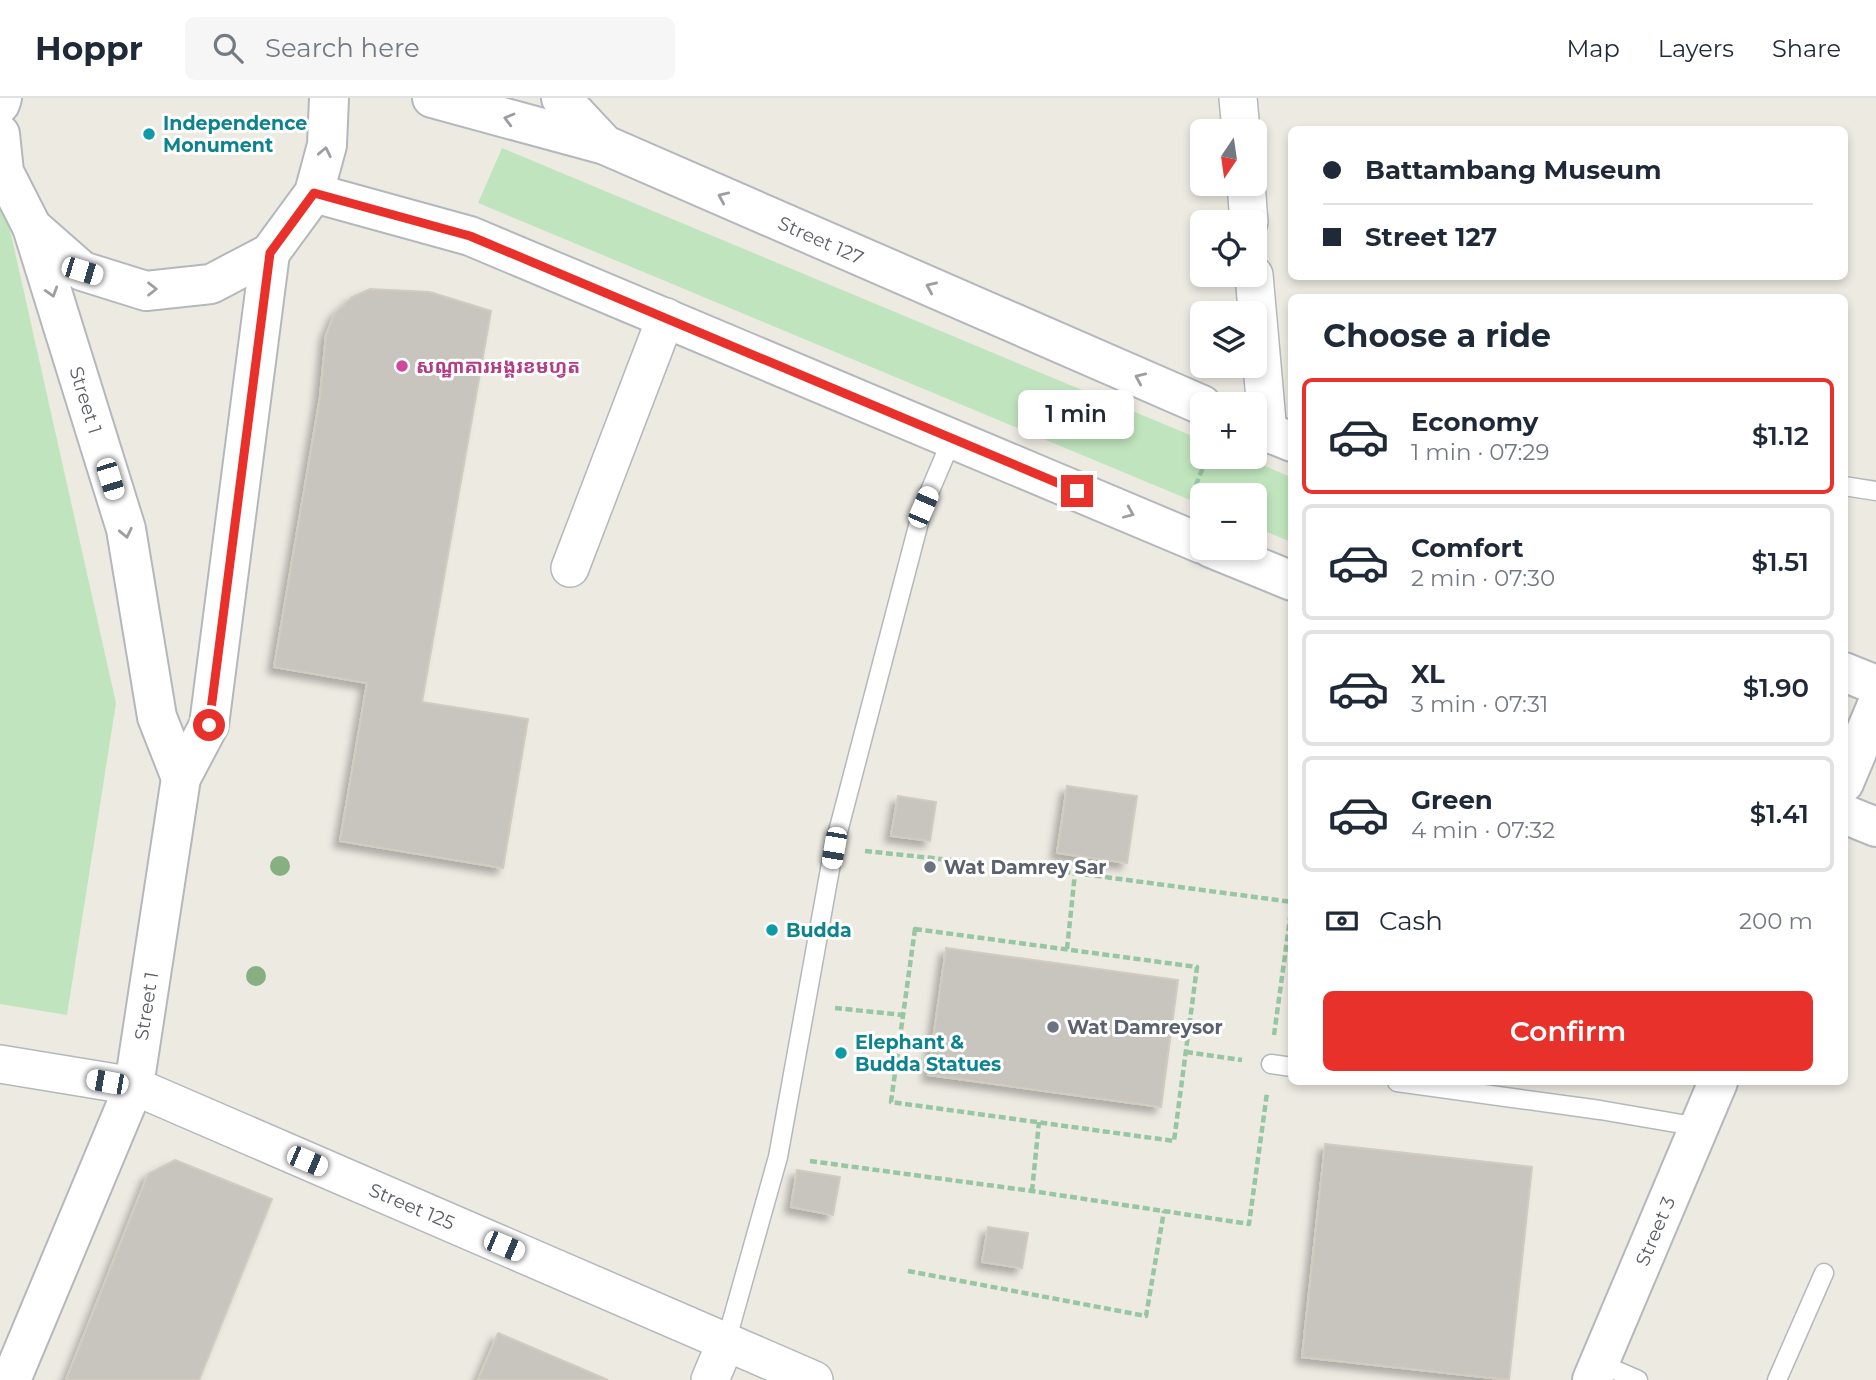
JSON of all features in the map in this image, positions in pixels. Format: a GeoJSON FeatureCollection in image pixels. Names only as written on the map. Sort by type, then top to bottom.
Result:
{"type":"FeatureCollection","features":[{"type":"Feature","properties":{"kind":"street"},"geometry":{"type":"LineString","coordinates":[[0,104],[2,98]]}},
{"type":"Feature","properties":{"kind":"street"},"geometry":{"type":"LineString","coordinates":[[0,134],[4,172],[32,227],[82,271],[146,290],[211,284],[270,253],[314,193],[327,145],[329,98]]}},
{"type":"Feature","properties":{"kind":"street","name":"Street 127"},"geometry":{"type":"LineString","coordinates":[[432,98],[605,145],[1190,400]]}},
{"type":"Feature","properties":{"kind":"street"},"geometry":{"type":"LineString","coordinates":[[561,98],[605,145]]}},
{"type":"Feature","properties":{"kind":"street"},"geometry":{"type":"LineString","coordinates":[[1238,98],[1240,119]]}},
{"type":"Feature","properties":{"kind":"street"},"geometry":{"type":"LineString","coordinates":[[314,193],[470,236],[1190,539]]}},
{"type":"Feature","properties":{"kind":"street","name":"Street 1"},"geometry":{"type":"LineString","coordinates":[[32,227],[126,529],[157,717],[181,778]]}},
{"type":"Feature","properties":{"kind":"street","name":"Street 1"},"geometry":{"type":"LineString","coordinates":[[11,1380],[134,1086],[181,778],[209,725],[270,253]]}},
{"type":"Feature","properties":{"kind":"street"},"geometry":{"type":"LineString","coordinates":[[1255,287],[1271,434]]}},
{"type":"Feature","properties":{"kind":"street"},"geometry":{"type":"LineString","coordinates":[[570,568],[666,317]]}},
{"type":"Feature","properties":{"kind":"street"},"geometry":{"type":"LineString","coordinates":[[1240,560],[1288,579]]}},
{"type":"Feature","properties":{"kind":"street"},"geometry":{"type":"LineString","coordinates":[[1848,674],[1876,685]]}},
{"type":"Feature","properties":{"kind":"street"},"geometry":{"type":"LineString","coordinates":[[1848,774],[1876,708]]}},
{"type":"Feature","properties":{"kind":"street"},"geometry":{"type":"LineString","coordinates":[[1848,816],[1876,827]]}},
{"type":"Feature","properties":{"kind":"street","name":"Street 125"},"geometry":{"type":"LineString","coordinates":[[0,1064],[134,1086],[814,1380]]}},
{"type":"Feature","properties":{"kind":"street","name":"Street 3"},"geometry":{"type":"LineString","coordinates":[[1595,1372],[1717,1085]]}},
{"type":"Feature","properties":{"kind":"street"},"geometry":{"type":"LineString","coordinates":[[710,1380],[726,1342]]}},
{"type":"Feature","properties":{"kind":"lane"},"geometry":{"type":"LineString","coordinates":[[726,1342],[778,1157],[834,848],[923,507],[952,439]]}},
{"type":"Feature","properties":{"kind":"lane"},"geometry":{"type":"LineString","coordinates":[[1848,487],[1876,491]]}},
{"type":"Feature","properties":{"kind":"lane"},"geometry":{"type":"LineString","coordinates":[[1270,1064],[1288,1066]]}},
{"type":"Feature","properties":{"kind":"lane"},"geometry":{"type":"LineString","coordinates":[[1419,1085],[1600,1110],[1699,1127]]}},
{"type":"Feature","properties":{"kind":"lane"},"geometry":{"type":"LineString","coordinates":[[1777,1380],[1824,1273]]}},
{"type":"Feature","properties":{"kind":"lane"},"geometry":{"type":"LineString","coordinates":[[1595,1372],[1638,1380]]}},
{"type":"Feature","properties":{"kind":"path"},"geometry":{"type":"LineString","coordinates":[[834,848],[1075,873],[1288,902]]}},
{"type":"Feature","properties":{"kind":"path"},"geometry":{"type":"LineString","coordinates":[[1067,949],[1075,873]]}},
{"type":"Feature","properties":{"kind":"path"},"geometry":{"type":"LineString","coordinates":[[915,929],[1067,949],[1197,967],[1174,1141],[891,1102],[915,929]]}},
{"type":"Feature","properties":{"kind":"path"},"geometry":{"type":"LineString","coordinates":[[778,1157],[1032,1191],[1249,1224],[1288,932]]}},
{"type":"Feature","properties":{"kind":"path"},"geometry":{"type":"LineString","coordinates":[[871,1012],[902,1015]]}},
{"type":"Feature","properties":{"kind":"path"},"geometry":{"type":"LineString","coordinates":[[1185,1052],[1211,1056]]}},
{"type":"Feature","properties":{"kind":"path"},"geometry":{"type":"LineString","coordinates":[[1032,1191],[1039,1122]]}},
{"type":"Feature","properties":{"kind":"path"},"geometry":{"type":"LineString","coordinates":[[908,1272],[1146,1316],[1164,1211]]}},
{"type":"Feature","properties":{"kind":"green space"},"geometry":{"type":"Polygon","coordinates":[[[502,148],[1190,435],[1190,469],[1267,467],[1288,476],[1288,541],[1267,532],[1267,483],[1190,483],[1190,500],[478,203],[502,148]]]}},
{"type":"Feature","properties":{"kind":"green space"},"geometry":{"type":"Polygon","coordinates":[[[0,185],[116,703],[67,1015],[0,1004],[0,185]]]}},
{"type":"Feature","properties":{"kind":"building"},"geometry":{"type":"Polygon","coordinates":[[[370,289],[430,292],[491,311],[422,702],[528,719],[503,868],[340,841],[367,683],[274,667],[320,397],[326,335],[335,313],[352,297],[370,289]]]}},
{"type":"Feature","properties":{"kind":"building"},"geometry":{"type":"Polygon","coordinates":[[[1067,786],[1137,796],[1127,863],[1057,853],[1067,786]]]}},
{"type":"Feature","properties":{"kind":"building"},"geometry":{"type":"Polygon","coordinates":[[[898,796],[936,802],[930,841],[891,836],[898,796]]]}},
{"type":"Feature","properties":{"kind":"building","name":"Wat Damreysor"},"geometry":{"type":"Polygon","coordinates":[[[946,948],[1178,980],[1161,1107],[928,1075],[946,948]]]}},
{"type":"Feature","properties":{"kind":"building"},"geometry":{"type":"Polygon","coordinates":[[[1325,1144],[1532,1167],[1509,1380],[1302,1357],[1325,1144]]]}},
{"type":"Feature","properties":{"kind":"building"},"geometry":{"type":"Polygon","coordinates":[[[175,1160],[272,1199],[199,1380],[66,1380],[148,1174],[175,1160]]]}},
{"type":"Feature","properties":{"kind":"building"},"geometry":{"type":"Polygon","coordinates":[[[797,1170],[840,1177],[833,1215],[791,1207],[797,1170]]]}},
{"type":"Feature","properties":{"kind":"building"},"geometry":{"type":"Polygon","coordinates":[[[988,1227],[1028,1233],[1022,1268],[982,1262],[988,1227]]]}},
{"type":"Feature","properties":{"kind":"building"},"geometry":{"type":"Polygon","coordinates":[[[498,1333],[608,1380],[478,1380],[498,1333]]]}},
{"type":"Feature","properties":{"kind":"place","name":"Independence Monument"},"geometry":{"type":"Point","coordinates":[149,134]}},
{"type":"Feature","properties":{"kind":"place","name":"សណ្ឋាគារអង្គរខមហ្វត"},"geometry":{"type":"Point","coordinates":[402,366]}},
{"type":"Feature","properties":{"kind":"place","name":"Wat Damrey Sar"},"geometry":{"type":"Point","coordinates":[930,867]}},
{"type":"Feature","properties":{"kind":"place","name":"Budda"},"geometry":{"type":"Point","coordinates":[772,930]}},
{"type":"Feature","properties":{"kind":"place","name":"Wat Damreysor"},"geometry":{"type":"Point","coordinates":[1053,1027]}},
{"type":"Feature","properties":{"kind":"place","name":"Elephant & Budda Statues"},"geometry":{"type":"Point","coordinates":[841,1053]}},
{"type":"Feature","properties":{"kind":"route"},"geometry":{"type":"LineString","coordinates":[[209,725],[270,253],[314,193],[470,236],[1077,491]]}}]}
